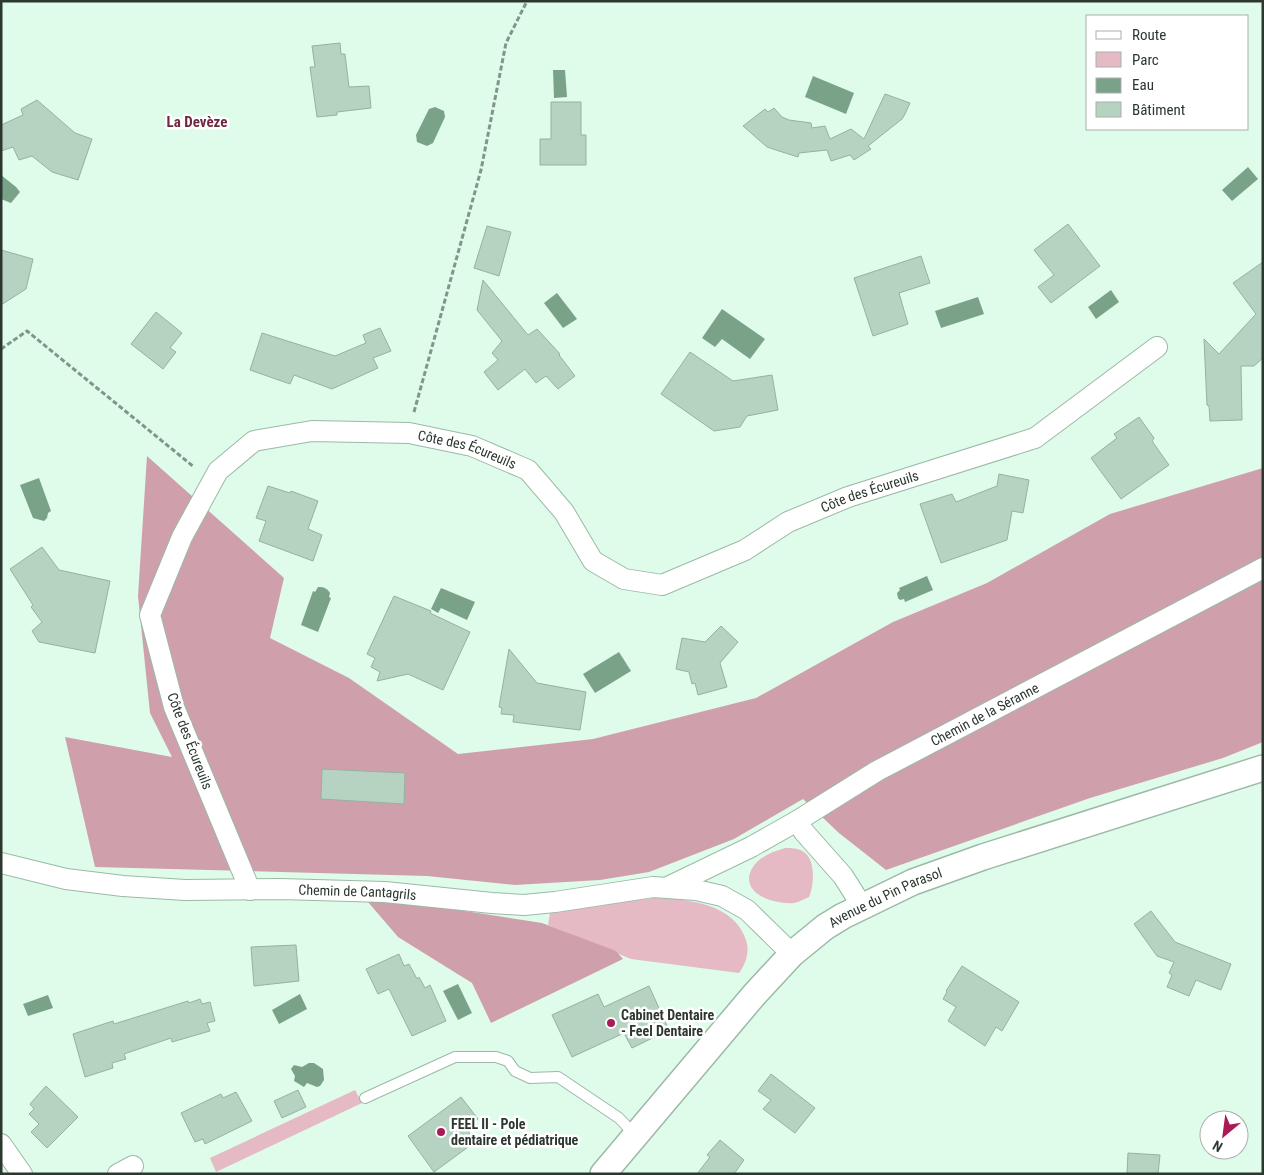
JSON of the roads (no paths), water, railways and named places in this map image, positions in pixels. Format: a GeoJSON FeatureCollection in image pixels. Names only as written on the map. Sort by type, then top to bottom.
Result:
{"type":"FeatureCollection","features":[{"type":"Feature","properties":{"kind":"street","name":"Côte des Écureuils"},"geometry":{"type":"LineString","coordinates":[[250,890],[174,707],[150,615],[182,537],[218,471],[254,442],[312,431],[408,433],[472,446],[528,470],[564,512],[593,561],[624,579],[662,585],[745,550],[788,522],[848,497],[1035,438],[1157,347]]}},
{"type":"Feature","properties":{"kind":"street","name":"Chemin de la Séranne"},"geometry":{"type":"LineString","coordinates":[[710,868],[797,821],[877,771],[1263,568]]}},
{"type":"Feature","properties":{"kind":"street","name":"Avenue du Pin Parasol"},"geometry":{"type":"LineString","coordinates":[[603,1174],[754,995],[792,954],[825,928],[862,906],[913,882],[983,857],[1263,768]]}},
{"type":"Feature","properties":{"kind":"street"},"geometry":{"type":"LineString","coordinates":[[797,821],[804,832],[844,876],[862,906]]}},
{"type":"Feature","properties":{"kind":"street","name":"Chemin de Cantagrils"},"geometry":{"type":"LineString","coordinates":[[1,863],[66,879],[123,886],[185,890],[384,892],[524,905],[630,890],[667,888],[710,868]]}},
{"type":"Feature","properties":{"kind":"street"},"geometry":{"type":"LineString","coordinates":[[667,888],[696,890],[722,896],[735,902],[747,910],[792,954]]}},
{"type":"Feature","properties":{"kind":"street"},"geometry":{"type":"LineString","coordinates":[[1,1144],[22,1174]]}},
{"type":"Feature","properties":{"kind":"lane"},"geometry":{"type":"LineString","coordinates":[[365,1098],[455,1057],[496,1057],[508,1060],[515,1071],[530,1078],[558,1078],[619,1118],[635,1135]]}},
{"type":"Feature","properties":{"kind":"water"},"geometry":{"type":"Polygon","coordinates":[[[553,70],[565,70],[567,97],[554,98],[553,70]]]}},
{"type":"Feature","properties":{"kind":"water"},"geometry":{"type":"Polygon","coordinates":[[[813,76],[854,93],[846,114],[805,97],[813,76]]]}},
{"type":"Feature","properties":{"kind":"water"},"geometry":{"type":"Polygon","coordinates":[[[435,107],[444,111],[445,117],[433,143],[427,146],[417,142],[416,135],[429,109],[435,107]]]}},
{"type":"Feature","properties":{"kind":"water"},"geometry":{"type":"Polygon","coordinates":[[[1248,167],[1258,179],[1232,201],[1222,190],[1248,167]]]}},
{"type":"Feature","properties":{"kind":"water"},"geometry":{"type":"Polygon","coordinates":[[[1,175],[20,192],[11,203],[1,199],[1,175]]]}},
{"type":"Feature","properties":{"kind":"water"},"geometry":{"type":"Polygon","coordinates":[[[1111,290],[1119,302],[1096,319],[1088,307],[1111,290]]]}},
{"type":"Feature","properties":{"kind":"water"},"geometry":{"type":"Polygon","coordinates":[[[557,293],[577,319],[563,328],[544,303],[557,293]]]}},
{"type":"Feature","properties":{"kind":"water"},"geometry":{"type":"Polygon","coordinates":[[[978,297],[984,314],[941,328],[935,311],[978,297]]]}},
{"type":"Feature","properties":{"kind":"water"},"geometry":{"type":"Polygon","coordinates":[[[722,309],[765,339],[750,359],[722,339],[715,347],[702,338],[722,309]]]}},
{"type":"Feature","properties":{"kind":"water"},"geometry":{"type":"Polygon","coordinates":[[[39,478],[51,511],[44,521],[33,518],[20,485],[39,478]]]}},
{"type":"Feature","properties":{"kind":"water"},"geometry":{"type":"Polygon","coordinates":[[[927,576],[933,590],[905,602],[904,599],[900,600],[898,598],[899,588],[927,576]]]}},
{"type":"Feature","properties":{"kind":"water"},"geometry":{"type":"Polygon","coordinates":[[[318,587],[326,589],[330,593],[329,597],[331,598],[318,632],[301,625],[313,591],[315,592],[318,587]]]}},
{"type":"Feature","properties":{"kind":"water"},"geometry":{"type":"Polygon","coordinates":[[[441,588],[475,602],[467,620],[441,608],[438,613],[431,609],[441,588]]]}},
{"type":"Feature","properties":{"kind":"water"},"geometry":{"type":"Polygon","coordinates":[[[619,652],[631,671],[595,693],[583,674],[619,652]]]}},
{"type":"Feature","properties":{"kind":"water"},"geometry":{"type":"Polygon","coordinates":[[[458,984],[472,1013],[458,1020],[443,991],[458,984]]]}},
{"type":"Feature","properties":{"kind":"water"},"geometry":{"type":"Polygon","coordinates":[[[300,994],[307,1009],[279,1024],[272,1010],[300,994]]]}},
{"type":"Feature","properties":{"kind":"water"},"geometry":{"type":"Polygon","coordinates":[[[48,995],[53,1008],[28,1016],[23,1004],[48,995]]]}},
{"type":"Feature","properties":{"kind":"water"},"geometry":{"type":"Polygon","coordinates":[[[309,1063],[314,1063],[323,1069],[324,1080],[320,1086],[317,1087],[307,1083],[304,1087],[294,1081],[295,1076],[291,1069],[294,1065],[302,1067],[309,1063]]]}},
{"type":"Feature","properties":{"kind":"place","name":"Cabinet Dentaire - Feel Dentaire"},"geometry":{"type":"Point","coordinates":[611,1023]}},
{"type":"Feature","properties":{"kind":"place","name":"FEEL II - Pole dentaire et pédiatrique"},"geometry":{"type":"Point","coordinates":[441,1132]}},
{"type":"Feature","properties":{"kind":"district","name":"La Devèze"},"geometry":{"type":"Point","coordinates":[197,122]}}]}
